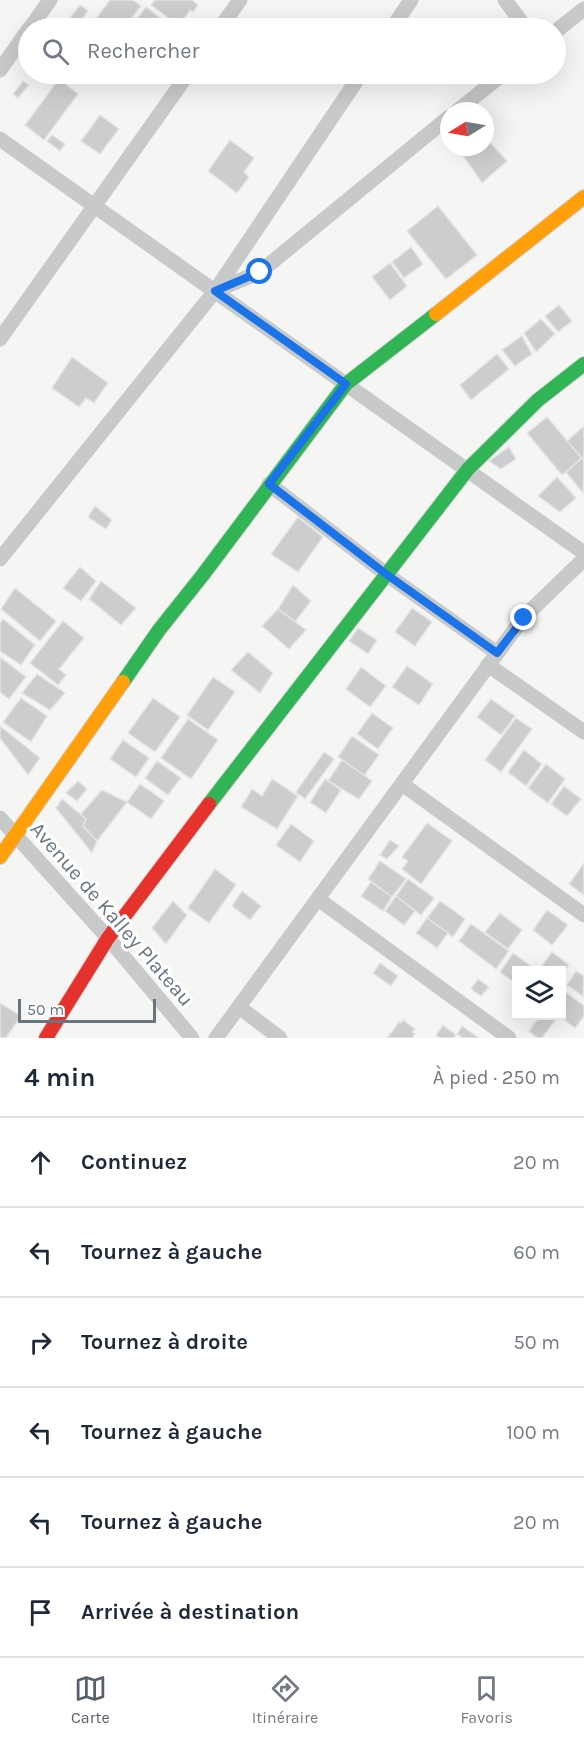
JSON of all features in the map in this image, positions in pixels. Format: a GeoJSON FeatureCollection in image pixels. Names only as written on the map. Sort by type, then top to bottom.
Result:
{"type":"FeatureCollection","features":[{"type":"Feature","properties":{"kind":"street"},"geometry":{"type":"LineString","coordinates":[[37,18],[50,0]]}},
{"type":"Feature","properties":{"kind":"street"},"geometry":{"type":"LineString","coordinates":[[227,18],[240,0]]}},
{"type":"Feature","properties":{"kind":"street"},"geometry":{"type":"LineString","coordinates":[[399,18],[411,0]]}},
{"type":"Feature","properties":{"kind":"street"},"geometry":{"type":"LineString","coordinates":[[505,0],[518,18]]}},
{"type":"Feature","properties":{"kind":"street"},"geometry":{"type":"LineString","coordinates":[[566,23],[584,9]]}},
{"type":"Feature","properties":{"kind":"street"},"geometry":{"type":"LineString","coordinates":[[0,70],[18,45]]}},
{"type":"Feature","properties":{"kind":"street"},"geometry":{"type":"LineString","coordinates":[[0,339],[181,84]]}},
{"type":"Feature","properties":{"kind":"street"},"geometry":{"type":"LineString","coordinates":[[0,559],[215,291],[354,84]]}},
{"type":"Feature","properties":{"kind":"street"},"geometry":{"type":"LineString","coordinates":[[468,102],[491,84]]}},
{"type":"Feature","properties":{"kind":"street"},"geometry":{"type":"LineString","coordinates":[[215,291],[260,272],[440,124]]}},
{"type":"Feature","properties":{"kind":"street"},"geometry":{"type":"LineString","coordinates":[[0,139],[584,553]]}},
{"type":"Feature","properties":{"kind":"street"},"geometry":{"type":"LineString","coordinates":[[0,858],[159,630],[346,384],[584,197]]}},
{"type":"Feature","properties":{"kind":"street"},"geometry":{"type":"LineString","coordinates":[[46,1038],[108,938],[148,882],[468,469],[538,400],[584,364]]}},
{"type":"Feature","properties":{"kind":"street"},"geometry":{"type":"LineString","coordinates":[[269,484],[584,732]]}},
{"type":"Feature","properties":{"kind":"street"},"geometry":{"type":"LineString","coordinates":[[216,1038],[492,659],[524,618],[584,559]]}},
{"type":"Feature","properties":{"kind":"street"},"geometry":{"type":"LineString","coordinates":[[402,784],[584,915]]}},
{"type":"Feature","properties":{"kind":"street","name":"Avenue de Kalley Plateau"},"geometry":{"type":"LineString","coordinates":[[0,818],[108,938],[192,1038]]}},
{"type":"Feature","properties":{"kind":"street"},"geometry":{"type":"LineString","coordinates":[[0,827],[14,836]]}},
{"type":"Feature","properties":{"kind":"street"},"geometry":{"type":"LineString","coordinates":[[318,899],[509,1038]]}},
{"type":"Feature","properties":{"kind":"street"},"geometry":{"type":"LineString","coordinates":[[239,1007],[280,1038]]}},
{"type":"Feature","properties":{"kind":"building"},"geometry":{"type":"Polygon","coordinates":[[[110,0],[133,0],[141,6],[132,18],[96,18],[110,0]]]}},
{"type":"Feature","properties":{"kind":"building"},"geometry":{"type":"Polygon","coordinates":[[[155,0],[192,0],[198,5],[193,12],[190,10],[184,18],[168,18],[151,5],[155,0]]]}},
{"type":"Feature","properties":{"kind":"building"},"geometry":{"type":"Polygon","coordinates":[[[80,5],[88,11],[83,18],[70,18],[80,5]]]}},
{"type":"Feature","properties":{"kind":"building"},"geometry":{"type":"Polygon","coordinates":[[[146,7],[160,18],[138,18],[146,7]]]}},
{"type":"Feature","properties":{"kind":"building"},"geometry":{"type":"Polygon","coordinates":[[[21,84],[29,85],[18,98],[13,94],[21,84]]]}},
{"type":"Feature","properties":{"kind":"building"},"geometry":{"type":"Polygon","coordinates":[[[55,84],[65,84],[78,94],[44,140],[25,125],[55,84]]]}},
{"type":"Feature","properties":{"kind":"building"},"geometry":{"type":"Polygon","coordinates":[[[100,115],[119,129],[100,154],[81,141],[100,115]]]}},
{"type":"Feature","properties":{"kind":"building"},"geometry":{"type":"Polygon","coordinates":[[[52,135],[65,144],[60,151],[47,141],[52,135]]]}},
{"type":"Feature","properties":{"kind":"building"},"geometry":{"type":"Polygon","coordinates":[[[230,140],[254,158],[244,172],[249,177],[237,193],[208,171],[230,140]]]}},
{"type":"Feature","properties":{"kind":"building"},"geometry":{"type":"Polygon","coordinates":[[[494,147],[507,161],[482,183],[463,156],[494,156],[494,147]]]}},
{"type":"Feature","properties":{"kind":"building"},"geometry":{"type":"Polygon","coordinates":[[[438,206],[477,255],[446,279],[407,231],[438,206]]]}},
{"type":"Feature","properties":{"kind":"building"},"geometry":{"type":"Polygon","coordinates":[[[411,247],[423,264],[404,278],[392,262],[411,247]]]}},
{"type":"Feature","properties":{"kind":"building"},"geometry":{"type":"Polygon","coordinates":[[[390,263],[407,286],[390,300],[372,277],[390,263]]]}},
{"type":"Feature","properties":{"kind":"building"},"geometry":{"type":"Polygon","coordinates":[[[559,305],[572,321],[558,332],[545,316],[559,305]]]}},
{"type":"Feature","properties":{"kind":"building"},"geometry":{"type":"Polygon","coordinates":[[[541,319],[555,334],[536,352],[524,333],[541,319]]]}},
{"type":"Feature","properties":{"kind":"building"},"geometry":{"type":"Polygon","coordinates":[[[522,336],[532,354],[515,366],[502,350],[522,336]]]}},
{"type":"Feature","properties":{"kind":"building"},"geometry":{"type":"Polygon","coordinates":[[[497,354],[509,369],[471,400],[460,385],[497,354]]]}},
{"type":"Feature","properties":{"kind":"building"},"geometry":{"type":"Polygon","coordinates":[[[72,357],[108,383],[94,403],[86,398],[79,407],[52,388],[72,357]]]}},
{"type":"Feature","properties":{"kind":"building"},"geometry":{"type":"Polygon","coordinates":[[[547,417],[582,458],[562,475],[527,433],[547,417]]]}},
{"type":"Feature","properties":{"kind":"building"},"geometry":{"type":"Polygon","coordinates":[[[584,426],[584,457],[582,458],[567,441],[584,426]]]}},
{"type":"Feature","properties":{"kind":"building"},"geometry":{"type":"Polygon","coordinates":[[[509,447],[516,459],[501,469],[489,461],[509,447]]]}},
{"type":"Feature","properties":{"kind":"building"},"geometry":{"type":"Polygon","coordinates":[[[582,458],[584,461],[583,493],[566,472],[582,458]]]}},
{"type":"Feature","properties":{"kind":"building"},"geometry":{"type":"Polygon","coordinates":[[[557,477],[576,498],[560,512],[538,496],[557,477]]]}},
{"type":"Feature","properties":{"kind":"building"},"geometry":{"type":"Polygon","coordinates":[[[95,506],[112,520],[106,529],[88,517],[95,506]]]}},
{"type":"Feature","properties":{"kind":"building"},"geometry":{"type":"Polygon","coordinates":[[[298,517],[323,537],[298,572],[271,554],[298,517]]]}},
{"type":"Feature","properties":{"kind":"building"},"geometry":{"type":"Polygon","coordinates":[[[80,567],[96,581],[81,601],[63,588],[80,567]]]}},
{"type":"Feature","properties":{"kind":"building"},"geometry":{"type":"Polygon","coordinates":[[[101,581],[136,608],[121,625],[89,599],[101,581]]]}},
{"type":"Feature","properties":{"kind":"building"},"geometry":{"type":"Polygon","coordinates":[[[293,585],[311,601],[295,622],[278,609],[293,585]]]}},
{"type":"Feature","properties":{"kind":"building"},"geometry":{"type":"Polygon","coordinates":[[[15,588],[56,621],[40,641],[1,609],[15,588]]]}},
{"type":"Feature","properties":{"kind":"building"},"geometry":{"type":"Polygon","coordinates":[[[412,608],[432,622],[415,646],[395,632],[412,608]]]}},
{"type":"Feature","properties":{"kind":"building"},"geometry":{"type":"Polygon","coordinates":[[[278,609],[306,630],[289,649],[262,626],[278,609]]]}},
{"type":"Feature","properties":{"kind":"building"},"geometry":{"type":"Polygon","coordinates":[[[3,619],[35,645],[21,665],[0,651],[0,623],[3,619]]]}},
{"type":"Feature","properties":{"kind":"building"},"geometry":{"type":"Polygon","coordinates":[[[63,621],[84,638],[59,669],[66,675],[58,685],[30,663],[63,621]]]}},
{"type":"Feature","properties":{"kind":"building"},"geometry":{"type":"Polygon","coordinates":[[[358,628],[377,640],[368,654],[349,641],[358,628]]]}},
{"type":"Feature","properties":{"kind":"building"},"geometry":{"type":"Polygon","coordinates":[[[248,652],[273,673],[260,693],[231,670],[248,652]]]}},
{"type":"Feature","properties":{"kind":"building"},"geometry":{"type":"Polygon","coordinates":[[[0,657],[26,677],[9,699],[0,692],[0,657]]]}},
{"type":"Feature","properties":{"kind":"building"},"geometry":{"type":"Polygon","coordinates":[[[407,666],[433,684],[419,705],[392,687],[407,666]]]}},
{"type":"Feature","properties":{"kind":"building"},"geometry":{"type":"Polygon","coordinates":[[[361,667],[386,686],[370,707],[346,689],[361,667]]]}},
{"type":"Feature","properties":{"kind":"building"},"geometry":{"type":"Polygon","coordinates":[[[37,674],[65,693],[50,710],[22,693],[37,674]]]}},
{"type":"Feature","properties":{"kind":"building"},"geometry":{"type":"Polygon","coordinates":[[[213,677],[235,692],[208,730],[187,715],[213,677]]]}},
{"type":"Feature","properties":{"kind":"building"},"geometry":{"type":"Polygon","coordinates":[[[21,698],[47,716],[31,742],[3,722],[21,698]]]}},
{"type":"Feature","properties":{"kind":"building"},"geometry":{"type":"Polygon","coordinates":[[[153,698],[180,717],[155,752],[128,733],[153,698]]]}},
{"type":"Feature","properties":{"kind":"building"},"geometry":{"type":"Polygon","coordinates":[[[491,699],[515,716],[501,735],[477,717],[491,699]]]}},
{"type":"Feature","properties":{"kind":"building"},"geometry":{"type":"Polygon","coordinates":[[[372,713],[393,728],[378,749],[357,734],[372,713]]]}},
{"type":"Feature","properties":{"kind":"building"},"geometry":{"type":"Polygon","coordinates":[[[516,718],[532,729],[501,772],[485,760],[516,718]]]}},
{"type":"Feature","properties":{"kind":"building"},"geometry":{"type":"Polygon","coordinates":[[[188,719],[218,740],[191,779],[161,758],[188,719]]]}},
{"type":"Feature","properties":{"kind":"building"},"geometry":{"type":"Polygon","coordinates":[[[0,726],[40,758],[28,775],[0,738],[0,726]]]}},
{"type":"Feature","properties":{"kind":"building"},"geometry":{"type":"Polygon","coordinates":[[[352,736],[379,755],[364,776],[338,757],[352,736]]]}},
{"type":"Feature","properties":{"kind":"building"},"geometry":{"type":"Polygon","coordinates":[[[123,740],[149,758],[136,777],[110,759],[123,740]]]}},
{"type":"Feature","properties":{"kind":"building"},"geometry":{"type":"Polygon","coordinates":[[[524,750],[542,764],[526,786],[508,772],[524,750]]]}},
{"type":"Feature","properties":{"kind":"building"},"geometry":{"type":"Polygon","coordinates":[[[324,752],[334,759],[305,799],[296,792],[324,752]]]}},
{"type":"Feature","properties":{"kind":"building"},"geometry":{"type":"Polygon","coordinates":[[[342,760],[372,781],[359,799],[328,781],[342,760]]]}},
{"type":"Feature","properties":{"kind":"building"},"geometry":{"type":"Polygon","coordinates":[[[157,761],[181,778],[168,795],[145,778],[157,761]]]}},
{"type":"Feature","properties":{"kind":"building"},"geometry":{"type":"Polygon","coordinates":[[[546,764],[565,779],[548,803],[528,788],[546,764]]]}},
{"type":"Feature","properties":{"kind":"building"},"geometry":{"type":"Polygon","coordinates":[[[272,779],[298,796],[277,829],[241,807],[252,789],[262,796],[272,779]]]}},
{"type":"Feature","properties":{"kind":"building"},"geometry":{"type":"Polygon","coordinates":[[[325,779],[341,790],[326,813],[310,802],[325,779]]]}},
{"type":"Feature","properties":{"kind":"building"},"geometry":{"type":"Polygon","coordinates":[[[78,781],[87,789],[77,801],[66,793],[78,781]]]}},
{"type":"Feature","properties":{"kind":"building"},"geometry":{"type":"Polygon","coordinates":[[[140,784],[164,801],[151,819],[127,802],[140,784]]]}},
{"type":"Feature","properties":{"kind":"building"},"geometry":{"type":"Polygon","coordinates":[[[564,786],[581,799],[567,816],[551,804],[564,786]]]}},
{"type":"Feature","properties":{"kind":"building"},"geometry":{"type":"Polygon","coordinates":[[[102,790],[127,802],[97,841],[83,826],[86,819],[80,815],[102,790]]]}},
{"type":"Feature","properties":{"kind":"building"},"geometry":{"type":"Polygon","coordinates":[[[62,799],[86,819],[83,826],[97,841],[92,853],[56,808],[62,799]]]}},
{"type":"Feature","properties":{"kind":"building"},"geometry":{"type":"Polygon","coordinates":[[[427,823],[452,841],[421,884],[402,869],[408,861],[402,857],[427,823]]]}},
{"type":"Feature","properties":{"kind":"building"},"geometry":{"type":"Polygon","coordinates":[[[291,824],[314,841],[300,862],[276,845],[291,824]]]}},
{"type":"Feature","properties":{"kind":"building"},"geometry":{"type":"Polygon","coordinates":[[[390,840],[399,846],[387,859],[380,855],[390,840]]]}},
{"type":"Feature","properties":{"kind":"building"},"geometry":{"type":"Polygon","coordinates":[[[380,861],[406,879],[392,897],[368,879],[380,861]]]}},
{"type":"Feature","properties":{"kind":"building"},"geometry":{"type":"Polygon","coordinates":[[[584,863],[584,895],[569,884],[584,863]]]}},
{"type":"Feature","properties":{"kind":"building"},"geometry":{"type":"Polygon","coordinates":[[[215,869],[236,885],[209,923],[188,908],[215,869]]]}},
{"type":"Feature","properties":{"kind":"building"},"geometry":{"type":"Polygon","coordinates":[[[408,879],[434,898],[421,915],[396,896],[408,879]]]}},
{"type":"Feature","properties":{"kind":"building"},"geometry":{"type":"Polygon","coordinates":[[[371,882],[392,897],[383,911],[361,896],[371,882]]]}},
{"type":"Feature","properties":{"kind":"building"},"geometry":{"type":"Polygon","coordinates":[[[242,891],[261,906],[250,920],[232,906],[242,891]]]}},
{"type":"Feature","properties":{"kind":"building"},"geometry":{"type":"Polygon","coordinates":[[[396,896],[415,911],[404,925],[385,911],[396,896]]]}},
{"type":"Feature","properties":{"kind":"building"},"geometry":{"type":"Polygon","coordinates":[[[173,901],[187,915],[166,944],[152,928],[173,901]]]}},
{"type":"Feature","properties":{"kind":"building"},"geometry":{"type":"Polygon","coordinates":[[[440,901],[465,919],[453,937],[427,918],[440,901]]]}},
{"type":"Feature","properties":{"kind":"building"},"geometry":{"type":"Polygon","coordinates":[[[547,910],[568,925],[552,945],[533,930],[547,910]]]}},
{"type":"Feature","properties":{"kind":"building"},"geometry":{"type":"Polygon","coordinates":[[[500,913],[522,930],[508,949],[485,932],[500,913]]]}},
{"type":"Feature","properties":{"kind":"building"},"geometry":{"type":"Polygon","coordinates":[[[427,918],[448,933],[437,948],[416,933],[427,918]]]}},
{"type":"Feature","properties":{"kind":"building"},"geometry":{"type":"Polygon","coordinates":[[[471,924],[509,951],[496,969],[459,941],[471,924]]]}},
{"type":"Feature","properties":{"kind":"building"},"geometry":{"type":"Polygon","coordinates":[[[552,952],[569,965],[566,969],[566,966],[542,966],[552,952]]]}},
{"type":"Feature","properties":{"kind":"building"},"geometry":{"type":"Polygon","coordinates":[[[513,953],[531,966],[512,966],[512,981],[500,972],[513,953]]]}},
{"type":"Feature","properties":{"kind":"building"},"geometry":{"type":"Polygon","coordinates":[[[380,963],[398,976],[391,986],[373,973],[380,963]]]}},
{"type":"Feature","properties":{"kind":"building"},"geometry":{"type":"Polygon","coordinates":[[[576,971],[584,976],[583,996],[567,985],[576,971]]]}},
{"type":"Feature","properties":{"kind":"building"},"geometry":{"type":"Polygon","coordinates":[[[478,979],[489,987],[481,996],[471,989],[478,979]]]}},
{"type":"Feature","properties":{"kind":"building"},"geometry":{"type":"Polygon","coordinates":[[[566,992],[584,1006],[584,1016],[575,1028],[564,1020],[566,992]]]}},
{"type":"Feature","properties":{"kind":"building"},"geometry":{"type":"Polygon","coordinates":[[[0,1003],[21,1016],[6,1038],[0,1038],[0,1003]]]}},
{"type":"Feature","properties":{"kind":"building"},"geometry":{"type":"Polygon","coordinates":[[[403,1020],[415,1029],[412,1032],[415,1034],[412,1038],[387,1038],[399,1022],[403,1020]]]}},
{"type":"Feature","properties":{"kind":"building"},"geometry":{"type":"Polygon","coordinates":[[[537,1020],[555,1020],[542,1038],[537,1038],[529,1031],[537,1020]]]}},
{"type":"Feature","properties":{"kind":"building"},"geometry":{"type":"Polygon","coordinates":[[[443,1025],[456,1035],[454,1038],[440,1038],[436,1035],[443,1025]]]}},
{"type":"Feature","properties":{"kind":"building"},"geometry":{"type":"Polygon","coordinates":[[[462,1026],[479,1038],[463,1038],[457,1034],[462,1026]]]}},
{"type":"Feature","properties":{"kind":"traffic: fast"},"geometry":{"type":"LineString","coordinates":[[123,682],[159,630],[346,384],[436,314]]}},
{"type":"Feature","properties":{"kind":"traffic: fast"},"geometry":{"type":"LineString","coordinates":[[209,804],[468,469],[538,400],[584,364]]}},
{"type":"Feature","properties":{"kind":"traffic: slow"},"geometry":{"type":"LineString","coordinates":[[436,314],[584,197]]}},
{"type":"Feature","properties":{"kind":"traffic: slow"},"geometry":{"type":"LineString","coordinates":[[0,857],[123,682]]}},
{"type":"Feature","properties":{"kind":"traffic: jam"},"geometry":{"type":"LineString","coordinates":[[46,1038],[108,938],[209,804]]}},
{"type":"Feature","properties":{"kind":"route"},"geometry":{"type":"LineString","coordinates":[[260,272],[215,291],[346,384],[269,484],[386,574],[497,653],[524,618]]}}]}
